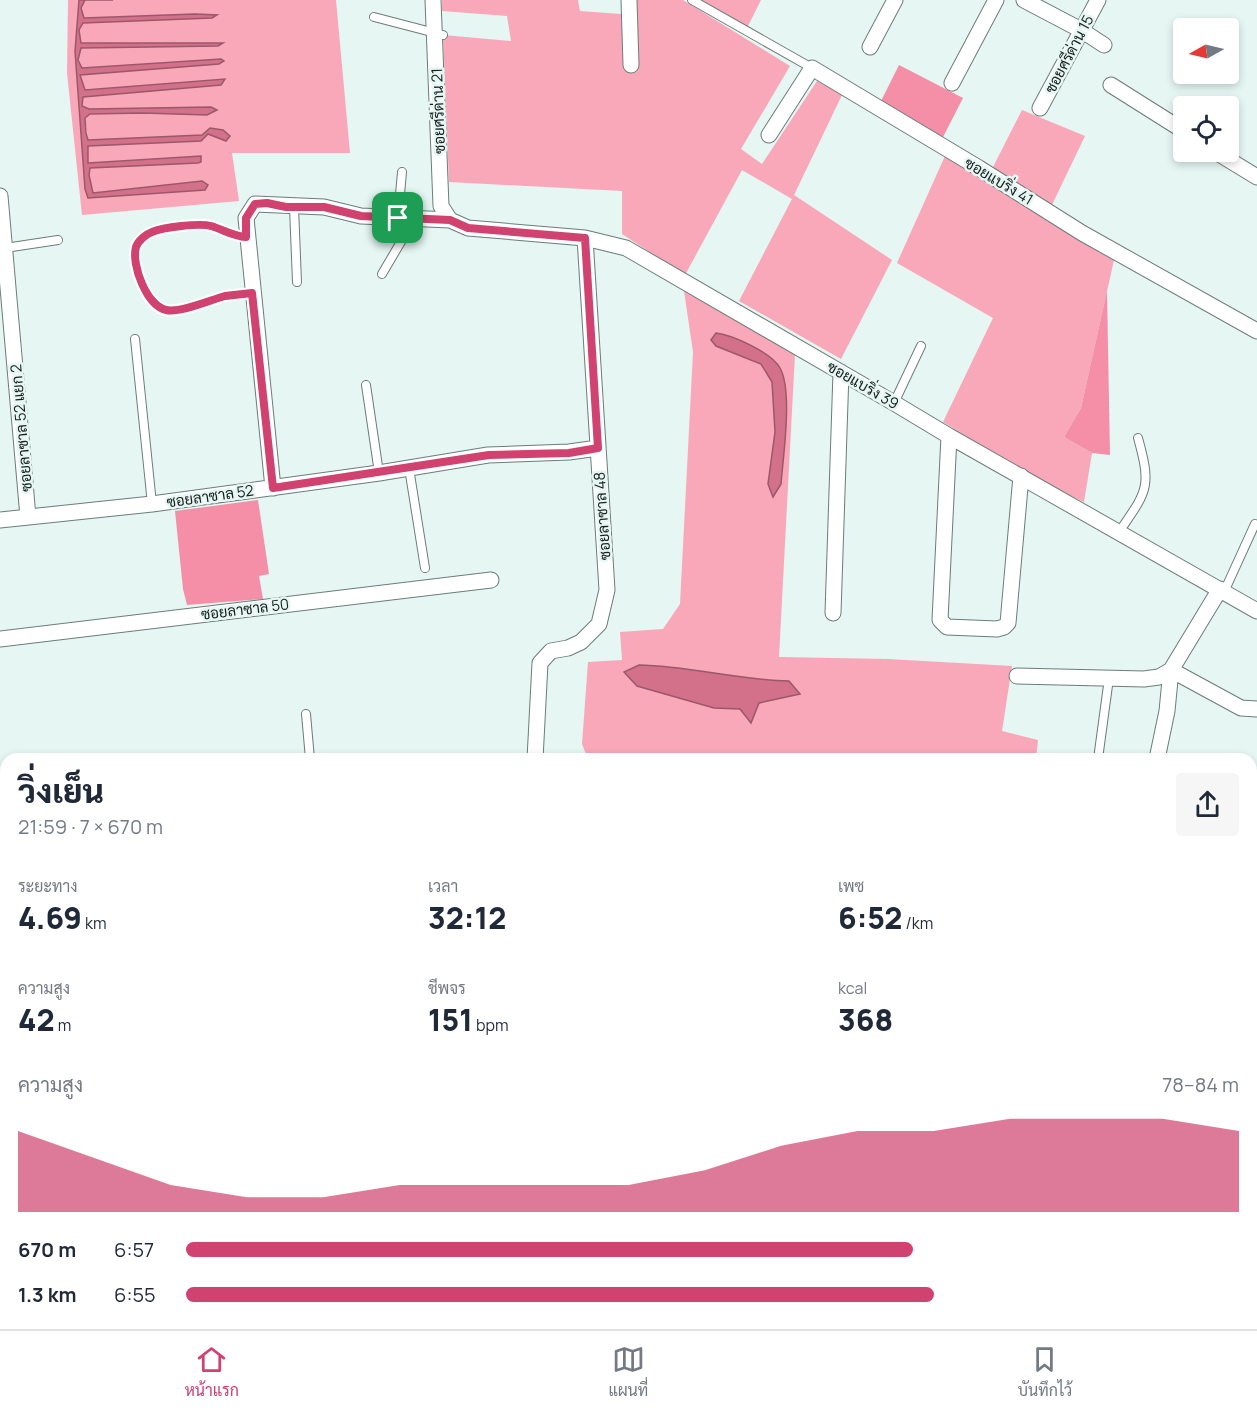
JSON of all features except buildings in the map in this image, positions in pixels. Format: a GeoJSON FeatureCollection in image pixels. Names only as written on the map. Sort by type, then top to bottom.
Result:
{"type":"FeatureCollection","features":[{"type":"Feature","properties":{"kind":"street","name":"ซอยศรีด่าน 21"},"geometry":{"type":"LineString","coordinates":[[433,0],[439,34],[441,206],[450,220]]}},
{"type":"Feature","properties":{"kind":"street"},"geometry":{"type":"LineString","coordinates":[[629,0],[631,65]]}},
{"type":"Feature","properties":{"kind":"street"},"geometry":{"type":"LineString","coordinates":[[870,48],[895,0]]}},
{"type":"Feature","properties":{"kind":"street"},"geometry":{"type":"LineString","coordinates":[[952,83],[996,0]]}},
{"type":"Feature","properties":{"kind":"street"},"geometry":{"type":"LineString","coordinates":[[1024,0],[1104,45]]}},
{"type":"Feature","properties":{"kind":"street","name":"ซอยศรีด่าน 15"},"geometry":{"type":"LineString","coordinates":[[1040,108],[1098,0]]}},
{"type":"Feature","properties":{"kind":"street"},"geometry":{"type":"LineString","coordinates":[[769,135],[812,68]]}},
{"type":"Feature","properties":{"kind":"street","name":"ซอยแบริ่ง 41"},"geometry":{"type":"LineString","coordinates":[[812,68],[988,174],[1082,234],[1257,331]]}},
{"type":"Feature","properties":{"kind":"street"},"geometry":{"type":"LineString","coordinates":[[1111,85],[1173,124]]}},
{"type":"Feature","properties":{"kind":"street"},"geometry":{"type":"LineString","coordinates":[[1232,162],[1257,177]]}},
{"type":"Feature","properties":{"kind":"street","name":"ซอยลาซาล 52 แยก 2"},"geometry":{"type":"LineString","coordinates":[[0,196],[28,517]]}},
{"type":"Feature","properties":{"kind":"street","name":"ซอยแบริ่ง 39"},"geometry":{"type":"LineString","coordinates":[[246,237],[246,218],[255,204],[324,207],[361,216],[450,220],[468,228],[585,238],[626,248],[949,436],[1257,611]]}},
{"type":"Feature","properties":{"kind":"street"},"geometry":{"type":"LineString","coordinates":[[246,237],[273,488]]}},
{"type":"Feature","properties":{"kind":"street","name":"ซอยลาซาล 48"},"geometry":{"type":"LineString","coordinates":[[535,753],[540,663],[551,651],[568,648],[581,642],[599,624],[607,590],[585,238]]}},
{"type":"Feature","properties":{"kind":"street"},"geometry":{"type":"LineString","coordinates":[[833,613],[841,372]]}},
{"type":"Feature","properties":{"kind":"street"},"geometry":{"type":"LineString","coordinates":[[949,436],[940,620],[947,627],[998,628],[1008,623],[1021,476]]}},
{"type":"Feature","properties":{"kind":"street","name":"ซอยลาซาล 52"},"geometry":{"type":"LineString","coordinates":[[0,520],[152,504],[273,488],[489,455],[569,453],[598,448]]}},
{"type":"Feature","properties":{"kind":"street","name":"ซอยลาซาล 50"},"geometry":{"type":"LineString","coordinates":[[0,639],[491,580]]}},
{"type":"Feature","properties":{"kind":"street"},"geometry":{"type":"LineString","coordinates":[[1017,676],[1159,677],[1171,670],[1222,591]]}},
{"type":"Feature","properties":{"kind":"street"},"geometry":{"type":"LineString","coordinates":[[1171,670],[1241,708],[1257,709]]}},
{"type":"Feature","properties":{"kind":"street"},"geometry":{"type":"LineString","coordinates":[[1158,753],[1167,711],[1171,670]]}},
{"type":"Feature","properties":{"kind":"lane"},"geometry":{"type":"LineString","coordinates":[[692,0],[812,68]]}},
{"type":"Feature","properties":{"kind":"lane"},"geometry":{"type":"LineString","coordinates":[[374,17],[439,34]]}},
{"type":"Feature","properties":{"kind":"lane"},"geometry":{"type":"LineString","coordinates":[[382,274],[402,240],[404,218],[402,172]]}},
{"type":"Feature","properties":{"kind":"lane"},"geometry":{"type":"LineString","coordinates":[[294,207],[297,282]]}},
{"type":"Feature","properties":{"kind":"lane"},"geometry":{"type":"LineString","coordinates":[[246,237],[234,236],[215,227],[198,224],[153,231],[141,239],[136,246],[136,262],[144,290],[154,303],[165,310],[252,293]]}},
{"type":"Feature","properties":{"kind":"lane"},"geometry":{"type":"LineString","coordinates":[[5,248],[58,240]]}},
{"type":"Feature","properties":{"kind":"lane"},"geometry":{"type":"LineString","coordinates":[[135,339],[152,504]]}},
{"type":"Feature","properties":{"kind":"lane"},"geometry":{"type":"LineString","coordinates":[[894,403],[921,346]]}},
{"type":"Feature","properties":{"kind":"lane"},"geometry":{"type":"LineString","coordinates":[[366,385],[379,473]]}},
{"type":"Feature","properties":{"kind":"lane"},"geometry":{"type":"LineString","coordinates":[[1119,532],[1141,500],[1146,486],[1146,466],[1138,438]]}},
{"type":"Feature","properties":{"kind":"lane"},"geometry":{"type":"LineString","coordinates":[[409,468],[425,568]]}},
{"type":"Feature","properties":{"kind":"lane"},"geometry":{"type":"LineString","coordinates":[[1222,591],[1255,524]]}},
{"type":"Feature","properties":{"kind":"lane"},"geometry":{"type":"LineString","coordinates":[[1099,753],[1108,678]]}},
{"type":"Feature","properties":{"kind":"lane"},"geometry":{"type":"LineString","coordinates":[[306,714],[309,753]]}},
{"type":"Feature","properties":{"kind":"shaded area"},"geometry":{"type":"Polygon","coordinates":[[[68,0],[79,0],[75,51],[85,189],[88,198],[205,190],[202,181],[93,194],[90,168],[197,163],[201,156],[88,163],[88,146],[201,141],[208,134],[220,137],[223,130],[203,135],[88,140],[85,117],[90,114],[143,113],[211,107],[89,109],[82,106],[83,96],[221,85],[224,80],[85,90],[80,74],[219,64],[224,61],[221,59],[82,68],[78,60],[80,48],[217,46],[222,43],[80,43],[79,30],[83,23],[216,16],[195,14],[84,18],[81,8],[85,0],[336,0],[350,153],[232,153],[239,201],[82,215],[67,73],[68,0]]]}},
{"type":"Feature","properties":{"kind":"shaded area"},"geometry":{"type":"Polygon","coordinates":[[[79,0],[85,0],[81,8],[84,18],[217,15],[212,18],[83,23],[79,30],[81,43],[223,43],[218,46],[81,48],[78,60],[82,68],[221,59],[224,61],[219,64],[80,75],[85,90],[225,79],[221,85],[83,97],[82,106],[89,109],[211,107],[217,110],[207,115],[90,114],[85,118],[88,140],[202,135],[210,128],[223,130],[230,136],[226,141],[208,134],[201,141],[88,146],[88,163],[201,156],[201,162],[198,163],[90,168],[89,175],[93,193],[202,181],[208,185],[205,190],[88,198],[85,189],[75,51],[79,0]]]}},
{"type":"Feature","properties":{"kind":"shaded area"},"geometry":{"type":"Polygon","coordinates":[[[442,0],[578,0],[580,11],[621,14],[621,0],[683,0],[790,66],[741,149],[762,164],[817,81],[842,95],[794,195],[892,260],[841,359],[739,301],[792,199],[742,170],[685,275],[622,234],[622,191],[449,182],[443,35],[511,41],[507,16],[442,11],[442,0]]]}},
{"type":"Feature","properties":{"kind":"shaded area"},"geometry":{"type":"Polygon","coordinates":[[[698,0],[761,0],[747,28],[698,0]]]}},
{"type":"Feature","properties":{"kind":"shaded area"},"geometry":{"type":"Polygon","coordinates":[[[899,65],[963,98],[942,139],[881,101],[899,65]]]}},
{"type":"Feature","properties":{"kind":"shaded area"},"geometry":{"type":"Polygon","coordinates":[[[1022,110],[1085,136],[1050,209],[991,171],[1022,110]]]}},
{"type":"Feature","properties":{"kind":"shaded area"},"geometry":{"type":"Polygon","coordinates":[[[945,156],[1114,260],[1081,408],[1064,437],[1092,453],[1084,502],[1039,481],[943,422],[993,318],[897,263],[945,156]]]}},
{"type":"Feature","properties":{"kind":"shaded area"},"geometry":{"type":"Polygon","coordinates":[[[684,291],[795,354],[779,657],[888,659],[1012,666],[1002,731],[1038,740],[1037,753],[586,753],[582,744],[588,662],[622,660],[620,632],[663,629],[680,604],[693,352],[684,291]],[[716,346],[761,364],[772,382],[775,432],[768,484],[773,496],[780,367],[716,346]],[[755,680],[687,700],[714,708],[740,709],[751,723],[758,703],[788,681],[755,680]]]}},
{"type":"Feature","properties":{"kind":"shaded area"},"geometry":{"type":"Polygon","coordinates":[[[1107,291],[1110,455],[1092,453],[1064,437],[1081,408],[1107,291]]]}},
{"type":"Feature","properties":{"kind":"shaded area"},"geometry":{"type":"Polygon","coordinates":[[[716,333],[742,341],[769,356],[776,362],[784,378],[787,408],[784,458],[781,484],[773,497],[768,484],[775,432],[772,382],[761,364],[716,346],[711,340],[716,333]]]}},
{"type":"Feature","properties":{"kind":"shaded area"},"geometry":{"type":"Polygon","coordinates":[[[258,500],[269,574],[259,576],[263,599],[187,605],[183,589],[175,511],[258,500]]]}},
{"type":"Feature","properties":{"kind":"shaded area"},"geometry":{"type":"Polygon","coordinates":[[[639,665],[789,681],[800,694],[759,703],[751,723],[740,709],[714,708],[637,686],[624,672],[639,665]]]}},
{"type":"Feature","properties":{"kind":"route"},"geometry":{"type":"LineString","coordinates":[[255,204],[324,207],[361,216],[398,218],[450,220],[468,228],[585,238],[598,448],[569,453],[489,455],[273,488],[252,293],[165,310],[154,303],[144,290],[136,262],[136,246],[141,239],[153,231],[198,224],[221,229],[234,236],[246,237],[246,218],[255,204]]}}]}
